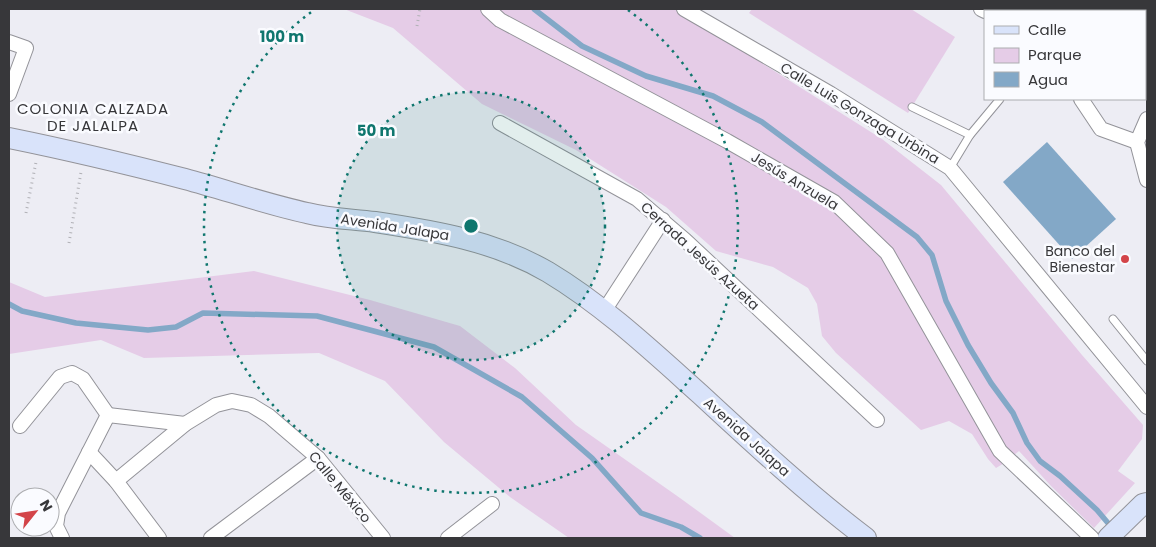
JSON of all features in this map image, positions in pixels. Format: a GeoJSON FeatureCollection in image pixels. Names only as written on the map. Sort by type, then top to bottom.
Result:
{"type":"FeatureCollection","features":[{"type":"Feature","properties":{"kind":"street","name":"Jesús Anzuela"},"geometry":{"type":"LineString","coordinates":[[488,9],[500,20],[727,141],[834,202],[887,253],[1000,451],[1102,538]]}},
{"type":"Feature","properties":{"kind":"street","name":"Calle Luis Gonzaga Urbina"},"geometry":{"type":"LineString","coordinates":[[684,9],[831,94],[950,168],[1147,407]]}},
{"type":"Feature","properties":{"kind":"street"},"geometry":{"type":"LineString","coordinates":[[9,42],[26,48],[9,95]]}},
{"type":"Feature","properties":{"kind":"street"},"geometry":{"type":"LineString","coordinates":[[1082,100],[1101,129],[1137,142]]}},
{"type":"Feature","properties":{"kind":"street"},"geometry":{"type":"LineString","coordinates":[[1147,119],[1137,142],[1147,180]]}},
{"type":"Feature","properties":{"kind":"street","name":"Cerrada Jesús Azueta"},"geometry":{"type":"LineString","coordinates":[[500,123],[637,200],[663,220],[877,420]]}},
{"type":"Feature","properties":{"kind":"street","name":"Avenida Jalapa"},"geometry":{"type":"LineString","coordinates":[[9,138],[172,176],[308,214],[376,222],[462,238],[494,246],[520,256],[577,290],[604,311],[664,361],[758,448],[843,521],[866,538]]}},
{"type":"Feature","properties":{"kind":"street"},"geometry":{"type":"LineString","coordinates":[[604,311],[663,220]]}},
{"type":"Feature","properties":{"kind":"street"},"geometry":{"type":"LineString","coordinates":[[20,426],[60,377],[72,373],[83,379],[108,415],[185,424]]}},
{"type":"Feature","properties":{"kind":"street","name":"Calle México"},"geometry":{"type":"LineString","coordinates":[[185,424],[216,405],[232,401],[251,405],[269,416],[318,458],[383,538]]}},
{"type":"Feature","properties":{"kind":"street"},"geometry":{"type":"LineString","coordinates":[[62,538],[56,526],[58,512],[108,415]]}},
{"type":"Feature","properties":{"kind":"street"},"geometry":{"type":"LineString","coordinates":[[116,481],[185,424]]}},
{"type":"Feature","properties":{"kind":"street"},"geometry":{"type":"LineString","coordinates":[[89,452],[116,481],[160,538]]}},
{"type":"Feature","properties":{"kind":"street"},"geometry":{"type":"LineString","coordinates":[[211,538],[318,458]]}},
{"type":"Feature","properties":{"kind":"street"},"geometry":{"type":"LineString","coordinates":[[1102,538],[1145,503]]}},
{"type":"Feature","properties":{"kind":"street"},"geometry":{"type":"LineString","coordinates":[[448,538],[492,504]]}},
{"type":"Feature","properties":{"kind":"lane"},"geometry":{"type":"LineString","coordinates":[[950,168],[970,135],[999,100]]}},
{"type":"Feature","properties":{"kind":"lane"},"geometry":{"type":"LineString","coordinates":[[912,107],[970,135]]}},
{"type":"Feature","properties":{"kind":"lane"},"geometry":{"type":"LineString","coordinates":[[1113,319],[1147,361]]}},
{"type":"Feature","properties":{"kind":"path"},"geometry":{"type":"LineString","coordinates":[[417,26],[420,9]]}},
{"type":"Feature","properties":{"kind":"path"},"geometry":{"type":"LineString","coordinates":[[26,213],[40,144]]}},
{"type":"Feature","properties":{"kind":"path"},"geometry":{"type":"LineString","coordinates":[[69,243],[84,154]]}},
{"type":"Feature","properties":{"kind":"green space"},"geometry":{"type":"Polygon","coordinates":[[[344,9],[674,9],[689,17],[882,139],[941,185],[1082,355],[1143,425],[1142,439],[1118,471],[1135,483],[1094,528],[1019,451],[996,468],[972,434],[949,421],[921,430],[836,353],[822,336],[817,304],[808,288],[773,267],[716,251],[666,207],[576,150],[482,104],[393,28],[344,9]]]}},
{"type":"Feature","properties":{"kind":"green space"},"geometry":{"type":"Polygon","coordinates":[[[752,9],[911,9],[955,37],[908,113],[749,13],[752,9]]]}},
{"type":"Feature","properties":{"kind":"green space"},"geometry":{"type":"Polygon","coordinates":[[[254,271],[370,300],[460,326],[515,368],[576,425],[735,538],[569,538],[510,497],[444,442],[385,381],[319,353],[144,358],[101,340],[9,354],[9,282],[45,297],[254,271]]]}},
{"type":"Feature","properties":{"kind":"water"},"geometry":{"type":"Polygon","coordinates":[[[1047,142],[1116,219],[1072,259],[1003,182],[1047,142]]]}},
{"type":"Feature","properties":{"kind":"waterway"},"geometry":{"type":"LineString","coordinates":[[534,9],[582,46],[646,76],[713,96],[762,122],[917,237],[932,255],[946,301],[968,345],[991,383],[1013,413],[1027,443],[1040,461],[1060,476],[1097,510],[1113,529]]}},
{"type":"Feature","properties":{"kind":"waterway"},"geometry":{"type":"LineString","coordinates":[[9,304],[22,311],[76,323],[148,330],[176,327],[203,313],[317,316],[434,347],[522,397],[592,458],[641,513],[681,527],[700,538]]}},
{"type":"Feature","properties":{"kind":"place","name":"Banco del Bienestar"},"geometry":{"type":"Point","coordinates":[1125,259]}},
{"type":"Feature","properties":{"kind":"district","name":"COLONIA CALZADA DE JALALPA"},"geometry":{"type":"Point","coordinates":[93,116]}}]}
